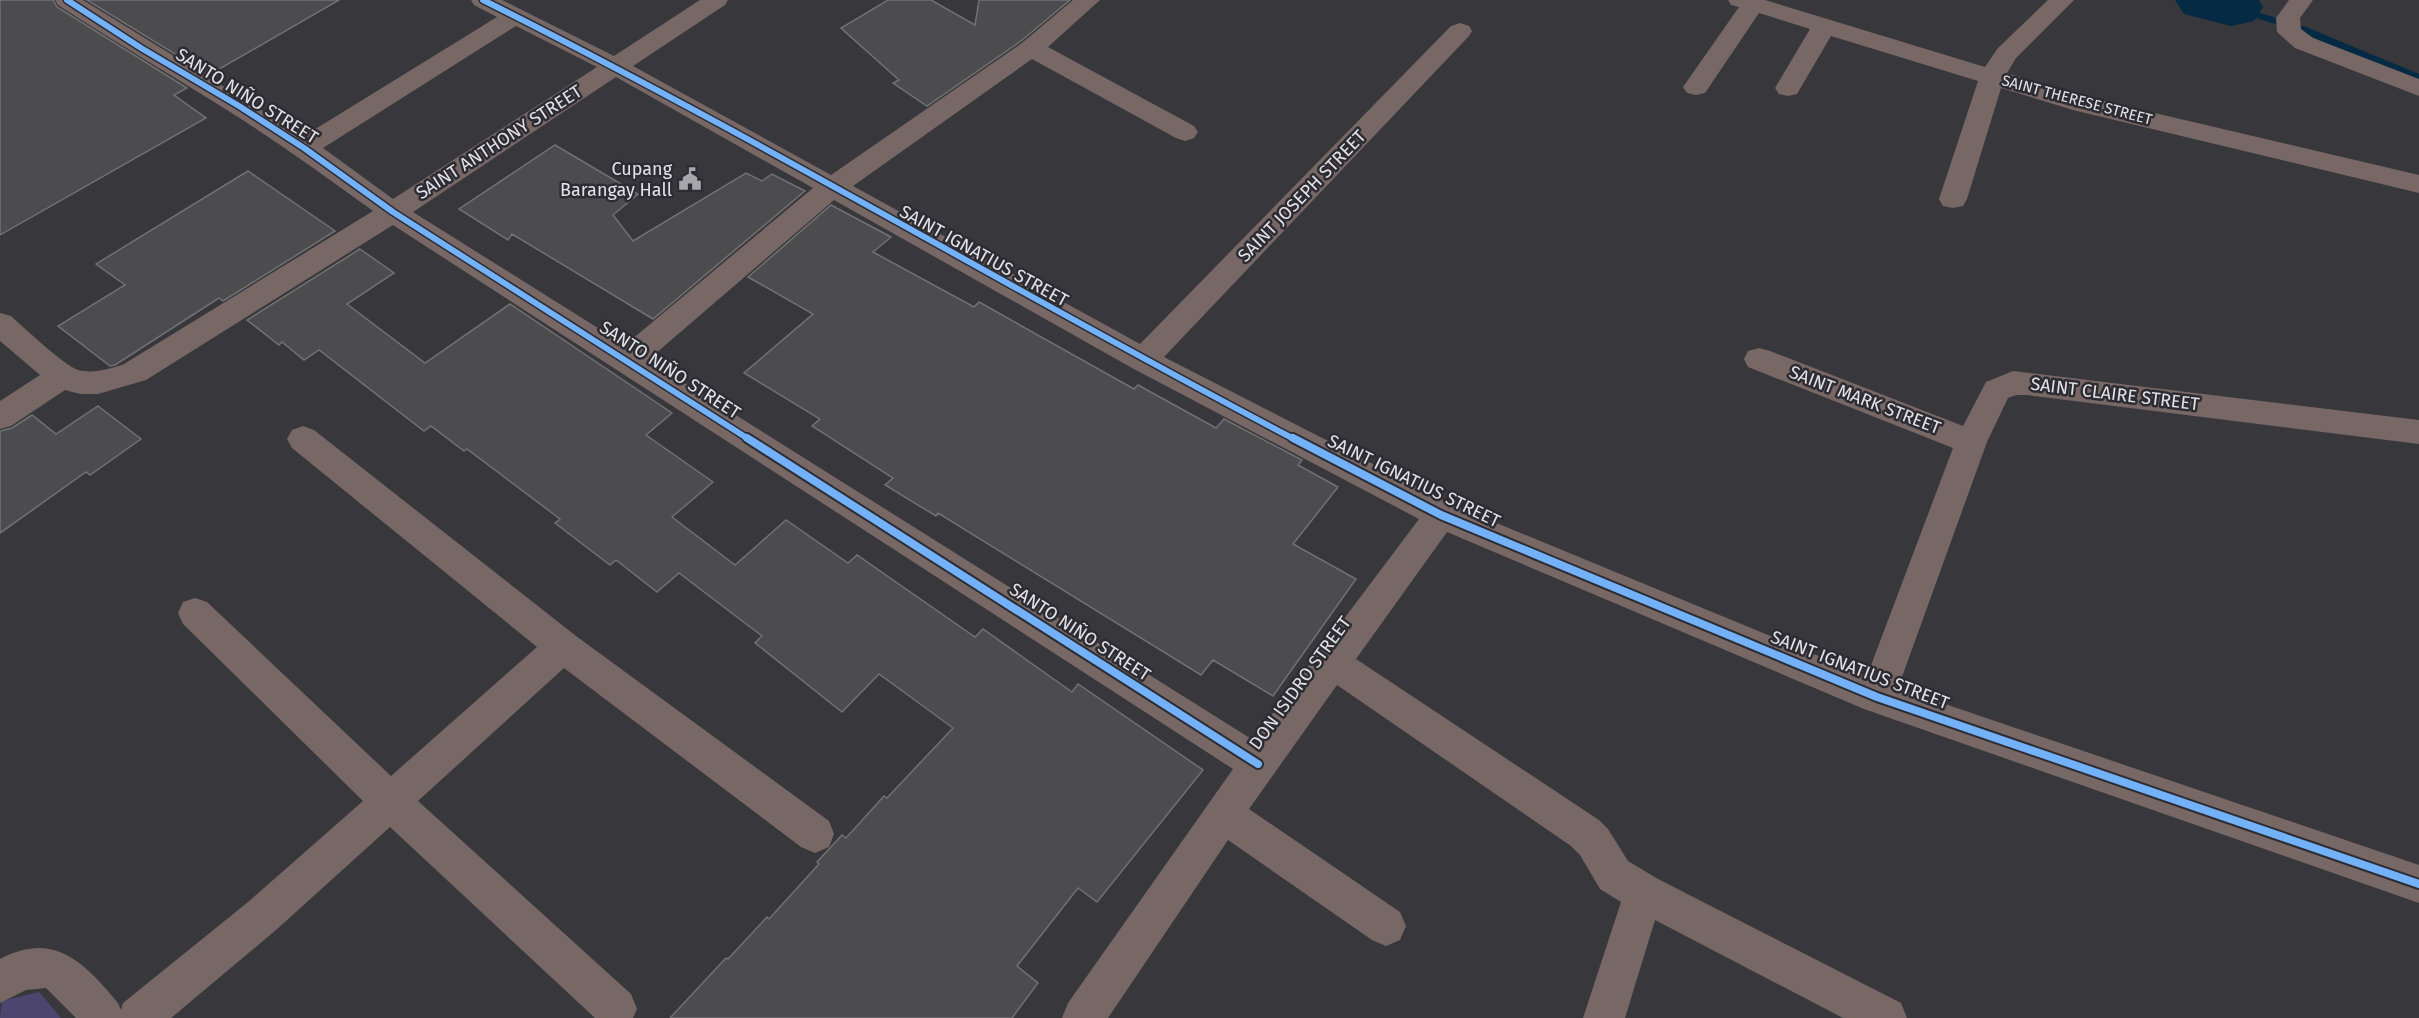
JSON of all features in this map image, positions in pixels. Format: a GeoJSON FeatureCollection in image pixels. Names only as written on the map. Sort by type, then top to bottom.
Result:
{"type":"FeatureCollection","features":[{"type":"Feature","properties":{"kind":"street","name":"SANTO NIÑO STREET"},"geometry":{"type":"LineString","coordinates":[[67,0],[141,48],[239,106],[304,148],[393,212],[1258,764]]}},
{"type":"Feature","properties":{"kind":"street","name":"SAINT IGNATIUS STREET"},"geometry":{"type":"LineString","coordinates":[[483,0],[615,66],[1143,360],[1441,515],[1877,697],[2419,884]]}},
{"type":"Feature","properties":{"kind":"street","name":"SAINT ANTHONY STREET"},"geometry":{"type":"LineString","coordinates":[[62,376],[74,382],[92,384],[135,372],[393,212],[716,0]]}},
{"type":"Feature","properties":{"kind":"street"},"geometry":{"type":"LineString","coordinates":[[628,360],[831,188],[1030,48],[1088,0]]}},
{"type":"Feature","properties":{"kind":"street"},"geometry":{"type":"LineString","coordinates":[[1953,199],[1992,76],[2007,53],[2062,0]]}},
{"type":"Feature","properties":{"kind":"street"},"geometry":{"type":"LineString","coordinates":[[1696,87],[1746,2]]}},
{"type":"Feature","properties":{"kind":"street","name":"SAINT THERESE STREET"},"geometry":{"type":"LineString","coordinates":[[1746,2],[2073,102],[2419,184]]}},
{"type":"Feature","properties":{"kind":"street"},"geometry":{"type":"LineString","coordinates":[[304,148],[514,17]]}},
{"type":"Feature","properties":{"kind":"street"},"geometry":{"type":"LineString","coordinates":[[2293,17],[2304,43],[2419,88]]}},
{"type":"Feature","properties":{"kind":"street"},"geometry":{"type":"LineString","coordinates":[[1788,88],[1824,26]]}},
{"type":"Feature","properties":{"kind":"street","name":"SAINT JOSEPH STREET"},"geometry":{"type":"LineString","coordinates":[[1143,360],[1460,31]]}},
{"type":"Feature","properties":{"kind":"street"},"geometry":{"type":"LineString","coordinates":[[1030,48],[1185,132]]}},
{"type":"Feature","properties":{"kind":"street"},"geometry":{"type":"LineString","coordinates":[[0,324],[62,376],[0,417]]}},
{"type":"Feature","properties":{"kind":"street","name":"SAINT MARK STREET"},"geometry":{"type":"LineString","coordinates":[[1759,359],[1971,442]]}},
{"type":"Feature","properties":{"kind":"street","name":"SAINT CLAIRE STREET"},"geometry":{"type":"LineString","coordinates":[[1877,697],[1971,442],[1997,390],[2013,383],[2027,383],[2419,432]]}},
{"type":"Feature","properties":{"kind":"street"},"geometry":{"type":"LineString","coordinates":[[303,439],[563,647],[814,834]]}},
{"type":"Feature","properties":{"kind":"street","name":"DON ISIDRO STREET"},"geometry":{"type":"LineString","coordinates":[[1083,1018],[1258,764],[1441,515]]}},
{"type":"Feature","properties":{"kind":"street"},"geometry":{"type":"LineString","coordinates":[[195,613],[390,801],[616,1009]]}},
{"type":"Feature","properties":{"kind":"street"},"geometry":{"type":"LineString","coordinates":[[138,1018],[262,916],[563,647]]}},
{"type":"Feature","properties":{"kind":"street"},"geometry":{"type":"LineString","coordinates":[[1333,663],[1585,833],[1614,875],[1874,1015]]}},
{"type":"Feature","properties":{"kind":"street"},"geometry":{"type":"LineString","coordinates":[[1224,814],[1386,926]]}},
{"type":"Feature","properties":{"kind":"street"},"geometry":{"type":"LineString","coordinates":[[1604,1018],[1644,893]]}},
{"type":"Feature","properties":{"kind":"street"},"geometry":{"type":"LineString","coordinates":[[0,982],[7,977],[36,968],[54,969],[68,976],[103,1018]]}},
{"type":"Feature","properties":{"kind":"shaded area"},"geometry":{"type":"Polygon","coordinates":[[[39,992],[61,1018],[0,1018],[2,1001],[39,992]]]}},
{"type":"Feature","properties":{"kind":"building"},"geometry":{"type":"Polygon","coordinates":[[[0,0],[53,0],[57,7],[187,88],[174,95],[206,118],[0,235],[0,0]]]}},
{"type":"Feature","properties":{"kind":"building"},"geometry":{"type":"Polygon","coordinates":[[[87,0],[339,0],[209,75],[87,0]]]}},
{"type":"Feature","properties":{"kind":"building"},"geometry":{"type":"Polygon","coordinates":[[[888,0],[931,0],[975,25],[979,0],[1070,0],[1021,41],[927,106],[893,83],[899,80],[841,28],[888,0]]]}},
{"type":"Feature","properties":{"kind":"building"},"geometry":{"type":"Polygon","coordinates":[[[555,145],[638,194],[613,215],[633,241],[746,173],[762,181],[772,174],[805,191],[653,319],[512,234],[508,240],[459,209],[555,145]]]}},
{"type":"Feature","properties":{"kind":"building"},"geometry":{"type":"Polygon","coordinates":[[[248,171],[335,231],[223,301],[219,298],[115,365],[110,366],[58,326],[125,285],[96,264],[248,171]]]}},
{"type":"Feature","properties":{"kind":"building"},"geometry":{"type":"Polygon","coordinates":[[[831,205],[891,237],[873,252],[974,307],[979,302],[1134,389],[1138,385],[1216,428],[1224,419],[1302,460],[1298,465],[1338,487],[1293,544],[1356,579],[1273,696],[1213,660],[1201,675],[938,513],[936,516],[885,485],[893,478],[812,426],[820,419],[744,373],[813,314],[748,277],[831,205]]]}},
{"type":"Feature","properties":{"kind":"building"},"geometry":{"type":"Polygon","coordinates":[[[360,249],[394,273],[347,304],[425,363],[510,304],[672,413],[646,435],[713,482],[672,517],[735,565],[786,520],[848,563],[857,555],[975,637],[983,629],[1072,692],[1078,684],[1203,770],[1097,902],[1078,888],[1017,966],[1038,983],[1012,1018],[670,1018],[767,917],[769,919],[842,835],[846,838],[884,796],[887,798],[953,728],[879,674],[842,712],[755,643],[762,636],[679,573],[657,592],[616,560],[610,565],[555,523],[560,519],[467,449],[464,451],[431,426],[424,431],[319,350],[304,360],[282,342],[279,345],[247,320],[360,249]]]}},
{"type":"Feature","properties":{"kind":"building"},"geometry":{"type":"Polygon","coordinates":[[[98,406],[141,439],[90,475],[86,472],[0,533],[0,431],[12,428],[32,415],[56,434],[98,406]]]}},
{"type":"Feature","properties":{"kind":"waterway"},"geometry":{"type":"LineString","coordinates":[[2207,0],[2231,7]]}},
{"type":"Feature","properties":{"kind":"waterway"},"geometry":{"type":"LineString","coordinates":[[2231,7],[2302,29],[2419,78]]}},
{"type":"Feature","properties":{"kind":"cycle path"},"geometry":{"type":"LineString","coordinates":[[67,0],[141,48],[239,106],[304,148],[393,212],[1258,764]]}},
{"type":"Feature","properties":{"kind":"cycle path"},"geometry":{"type":"LineString","coordinates":[[483,0],[615,66],[1143,360],[1441,515],[1877,697],[2419,884]]}},
{"type":"Feature","properties":{"kind":"place","name":"Cupang Barangay Hall"},"geometry":{"type":"Point","coordinates":[690,179]}}]}
